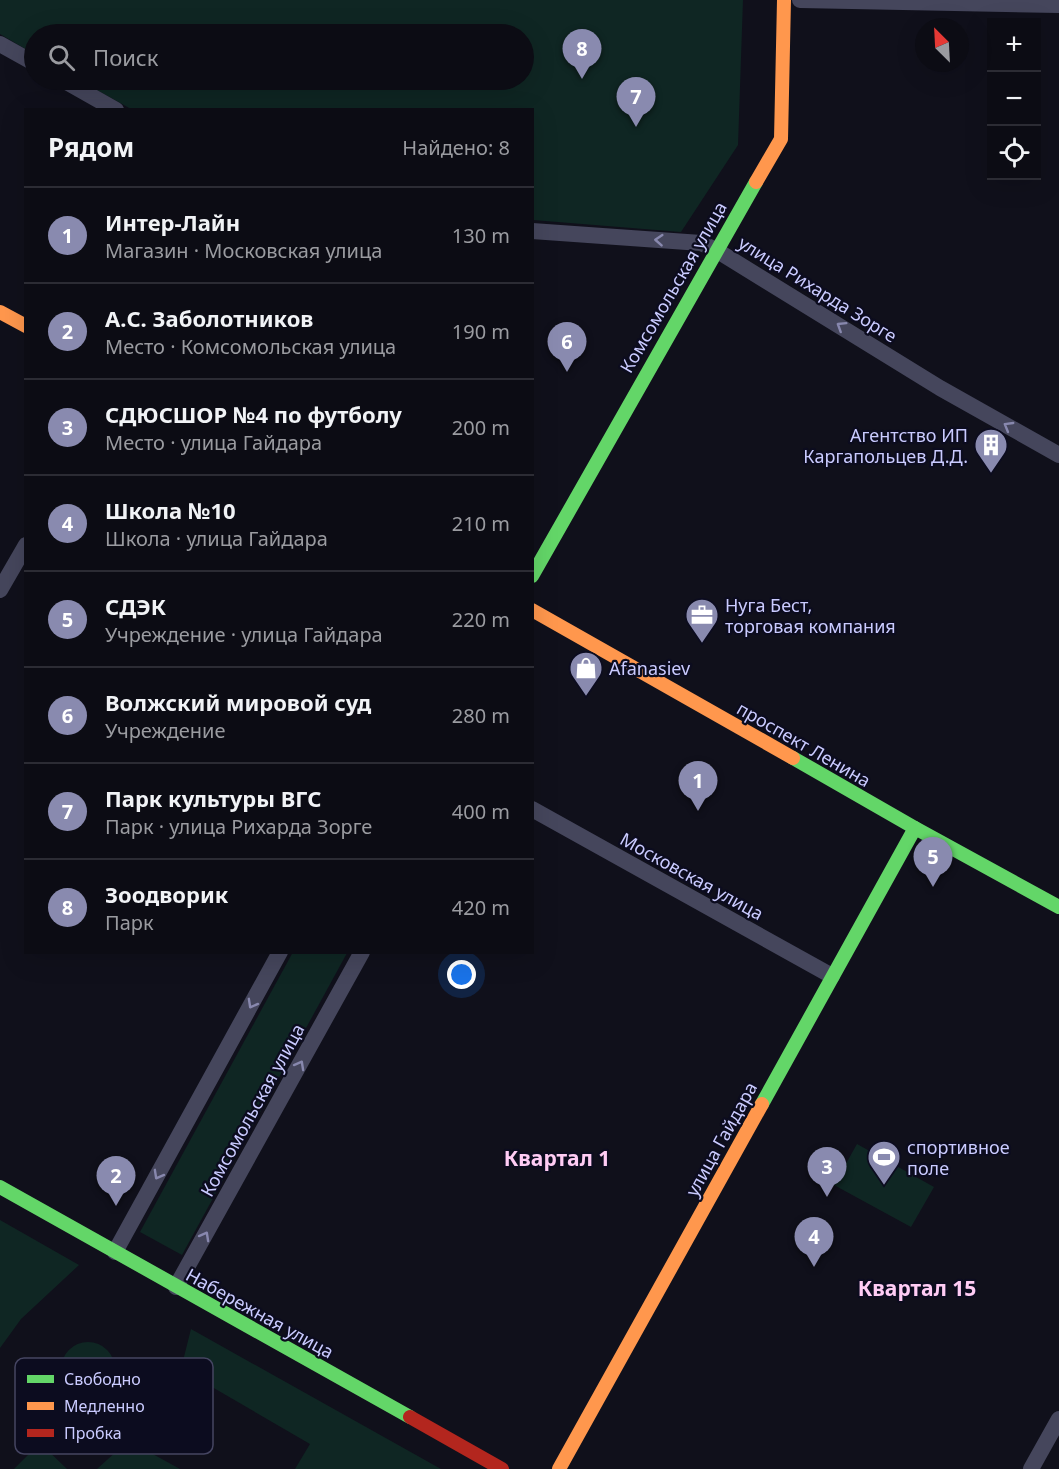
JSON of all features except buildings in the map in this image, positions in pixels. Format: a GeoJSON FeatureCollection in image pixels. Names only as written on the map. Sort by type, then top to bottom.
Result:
{"type":"FeatureCollection","features":[{"type":"Feature","properties":{"kind":"street","name":"Комсомольская улица"},"geometry":{"type":"LineString","coordinates":[[534,572],[781,139],[784,0]]}},
{"type":"Feature","properties":{"kind":"street"},"geometry":{"type":"LineString","coordinates":[[800,0],[1059,4]]}},
{"type":"Feature","properties":{"kind":"street"},"geometry":{"type":"LineString","coordinates":[[0,44],[24,57]]}},
{"type":"Feature","properties":{"kind":"street"},"geometry":{"type":"LineString","coordinates":[[81,90],[112,108]]}},
{"type":"Feature","properties":{"kind":"street","name":"улица Рихарда Зорге"},"geometry":{"type":"LineString","coordinates":[[534,231],[701,243],[940,388],[1059,455]]}},
{"type":"Feature","properties":{"kind":"street"},"geometry":{"type":"LineString","coordinates":[[0,312],[24,325]]}},
{"type":"Feature","properties":{"kind":"street"},"geometry":{"type":"LineString","coordinates":[[0,590],[24,548]]}},
{"type":"Feature","properties":{"kind":"street","name":"проспект Ленина"},"geometry":{"type":"LineString","coordinates":[[534,611],[915,828],[1059,907]]}},
{"type":"Feature","properties":{"kind":"street","name":"Московская улица"},"geometry":{"type":"LineString","coordinates":[[534,810],[832,976]]}},
{"type":"Feature","properties":{"kind":"street","name":"улица Гайдара"},"geometry":{"type":"LineString","coordinates":[[559,1469],[915,828]]}},
{"type":"Feature","properties":{"kind":"street"},"geometry":{"type":"LineString","coordinates":[[115,1252],[279,954]]}},
{"type":"Feature","properties":{"kind":"street","name":"Комсомольская улица"},"geometry":{"type":"LineString","coordinates":[[176,1287],[361,954]]}},
{"type":"Feature","properties":{"kind":"street","name":"Набережная улица"},"geometry":{"type":"LineString","coordinates":[[0,1187],[502,1469]]}},
{"type":"Feature","properties":{"kind":"street"},"geometry":{"type":"LineString","coordinates":[[1031,1469],[1059,1419]]}},
{"type":"Feature","properties":{"kind":"green space"},"geometry":{"type":"Polygon","coordinates":[[[0,0],[743,0],[738,145],[681,232],[534,220],[534,108],[129,108],[97,90],[534,90],[534,24],[24,24],[24,48],[0,34],[0,0]]]}},
{"type":"Feature","properties":{"kind":"green space"},"geometry":{"type":"Polygon","coordinates":[[[292,954],[346,954],[182,1255],[140,1232],[292,954]]]}},
{"type":"Feature","properties":{"kind":"green space","name":"спортивное поле"},"geometry":{"type":"Polygon","coordinates":[[[857,1144],[934,1187],[911,1227],[834,1185],[857,1144]]]}},
{"type":"Feature","properties":{"kind":"green space"},"geometry":{"type":"Polygon","coordinates":[[[0,1220],[79,1265],[21,1319],[0,1348],[0,1220]]]}},
{"type":"Feature","properties":{"kind":"green space"},"geometry":{"type":"Polygon","coordinates":[[[191,1329],[441,1469],[295,1469],[310,1444],[213,1388],[213,1358],[184,1358],[191,1329]]]}},
{"type":"Feature","properties":{"kind":"green space"},"geometry":{"type":"Polygon","coordinates":[[[83,1342],[99,1344],[113,1358],[63,1358],[73,1346],[83,1342]]]}},
{"type":"Feature","properties":{"kind":"green space"},"geometry":{"type":"Polygon","coordinates":[[[29,1454],[51,1454],[67,1469],[14,1469],[29,1454]]]}},
{"type":"Feature","properties":{"kind":"green space"},"geometry":{"type":"Polygon","coordinates":[[[114,1454],[153,1454],[180,1469],[97,1469],[114,1454]]]}},
{"type":"Feature","properties":{"kind":"traffic: fast"},"geometry":{"type":"LineString","coordinates":[[534,572],[756,182]]}},
{"type":"Feature","properties":{"kind":"traffic: fast"},"geometry":{"type":"LineString","coordinates":[[793,758],[1059,907]]}},
{"type":"Feature","properties":{"kind":"traffic: fast"},"geometry":{"type":"LineString","coordinates":[[762,1104],[915,828]]}},
{"type":"Feature","properties":{"kind":"traffic: fast"},"geometry":{"type":"LineString","coordinates":[[0,1187],[410,1417]]}},
{"type":"Feature","properties":{"kind":"traffic: slow"},"geometry":{"type":"LineString","coordinates":[[756,182],[781,139],[784,0]]}},
{"type":"Feature","properties":{"kind":"traffic: slow"},"geometry":{"type":"LineString","coordinates":[[0,312],[24,325]]}},
{"type":"Feature","properties":{"kind":"traffic: slow"},"geometry":{"type":"LineString","coordinates":[[534,611],[793,758]]}},
{"type":"Feature","properties":{"kind":"traffic: slow"},"geometry":{"type":"LineString","coordinates":[[559,1469],[762,1104]]}},
{"type":"Feature","properties":{"kind":"traffic: jam"},"geometry":{"type":"LineString","coordinates":[[410,1417],[502,1469]]}},
{"type":"Feature","properties":{"kind":"place","name":"Зоодворик"},"geometry":{"type":"Point","coordinates":[582,79]}},
{"type":"Feature","properties":{"kind":"place","name":"Парк культуры ВГС"},"geometry":{"type":"Point","coordinates":[636,127]}},
{"type":"Feature","properties":{"kind":"place","name":"Волжский мировой суд"},"geometry":{"type":"Point","coordinates":[567,372]}},
{"type":"Feature","properties":{"kind":"place","name":"Агентство ИП Каргапольцев Д.Д."},"geometry":{"type":"Point","coordinates":[991,474]}},
{"type":"Feature","properties":{"kind":"place","name":"Нуга Бест, торговая компания"},"geometry":{"type":"Point","coordinates":[702,644]}},
{"type":"Feature","properties":{"kind":"place","name":"Afanasiev"},"geometry":{"type":"Point","coordinates":[586,697]}},
{"type":"Feature","properties":{"kind":"place","name":"Интер-Лайн"},"geometry":{"type":"Point","coordinates":[698,811]}},
{"type":"Feature","properties":{"kind":"place","name":"СДЭК"},"geometry":{"type":"Point","coordinates":[933,887]}},
{"type":"Feature","properties":{"kind":"place","name":"спортивное поле"},"geometry":{"type":"Point","coordinates":[884,1186]}},
{"type":"Feature","properties":{"kind":"place","name":"СДЮСШОР №4 по футболу"},"geometry":{"type":"Point","coordinates":[827,1197]}},
{"type":"Feature","properties":{"kind":"place","name":"А.С. Заболотников"},"geometry":{"type":"Point","coordinates":[116,1206]}},
{"type":"Feature","properties":{"kind":"place","name":"Школа №10"},"geometry":{"type":"Point","coordinates":[814,1267]}},
{"type":"Feature","properties":{"kind":"district","name":"Квартал 1"},"geometry":{"type":"Point","coordinates":[557,1158]}},
{"type":"Feature","properties":{"kind":"district","name":"Квартал 15"},"geometry":{"type":"Point","coordinates":[917,1288]}}]}
